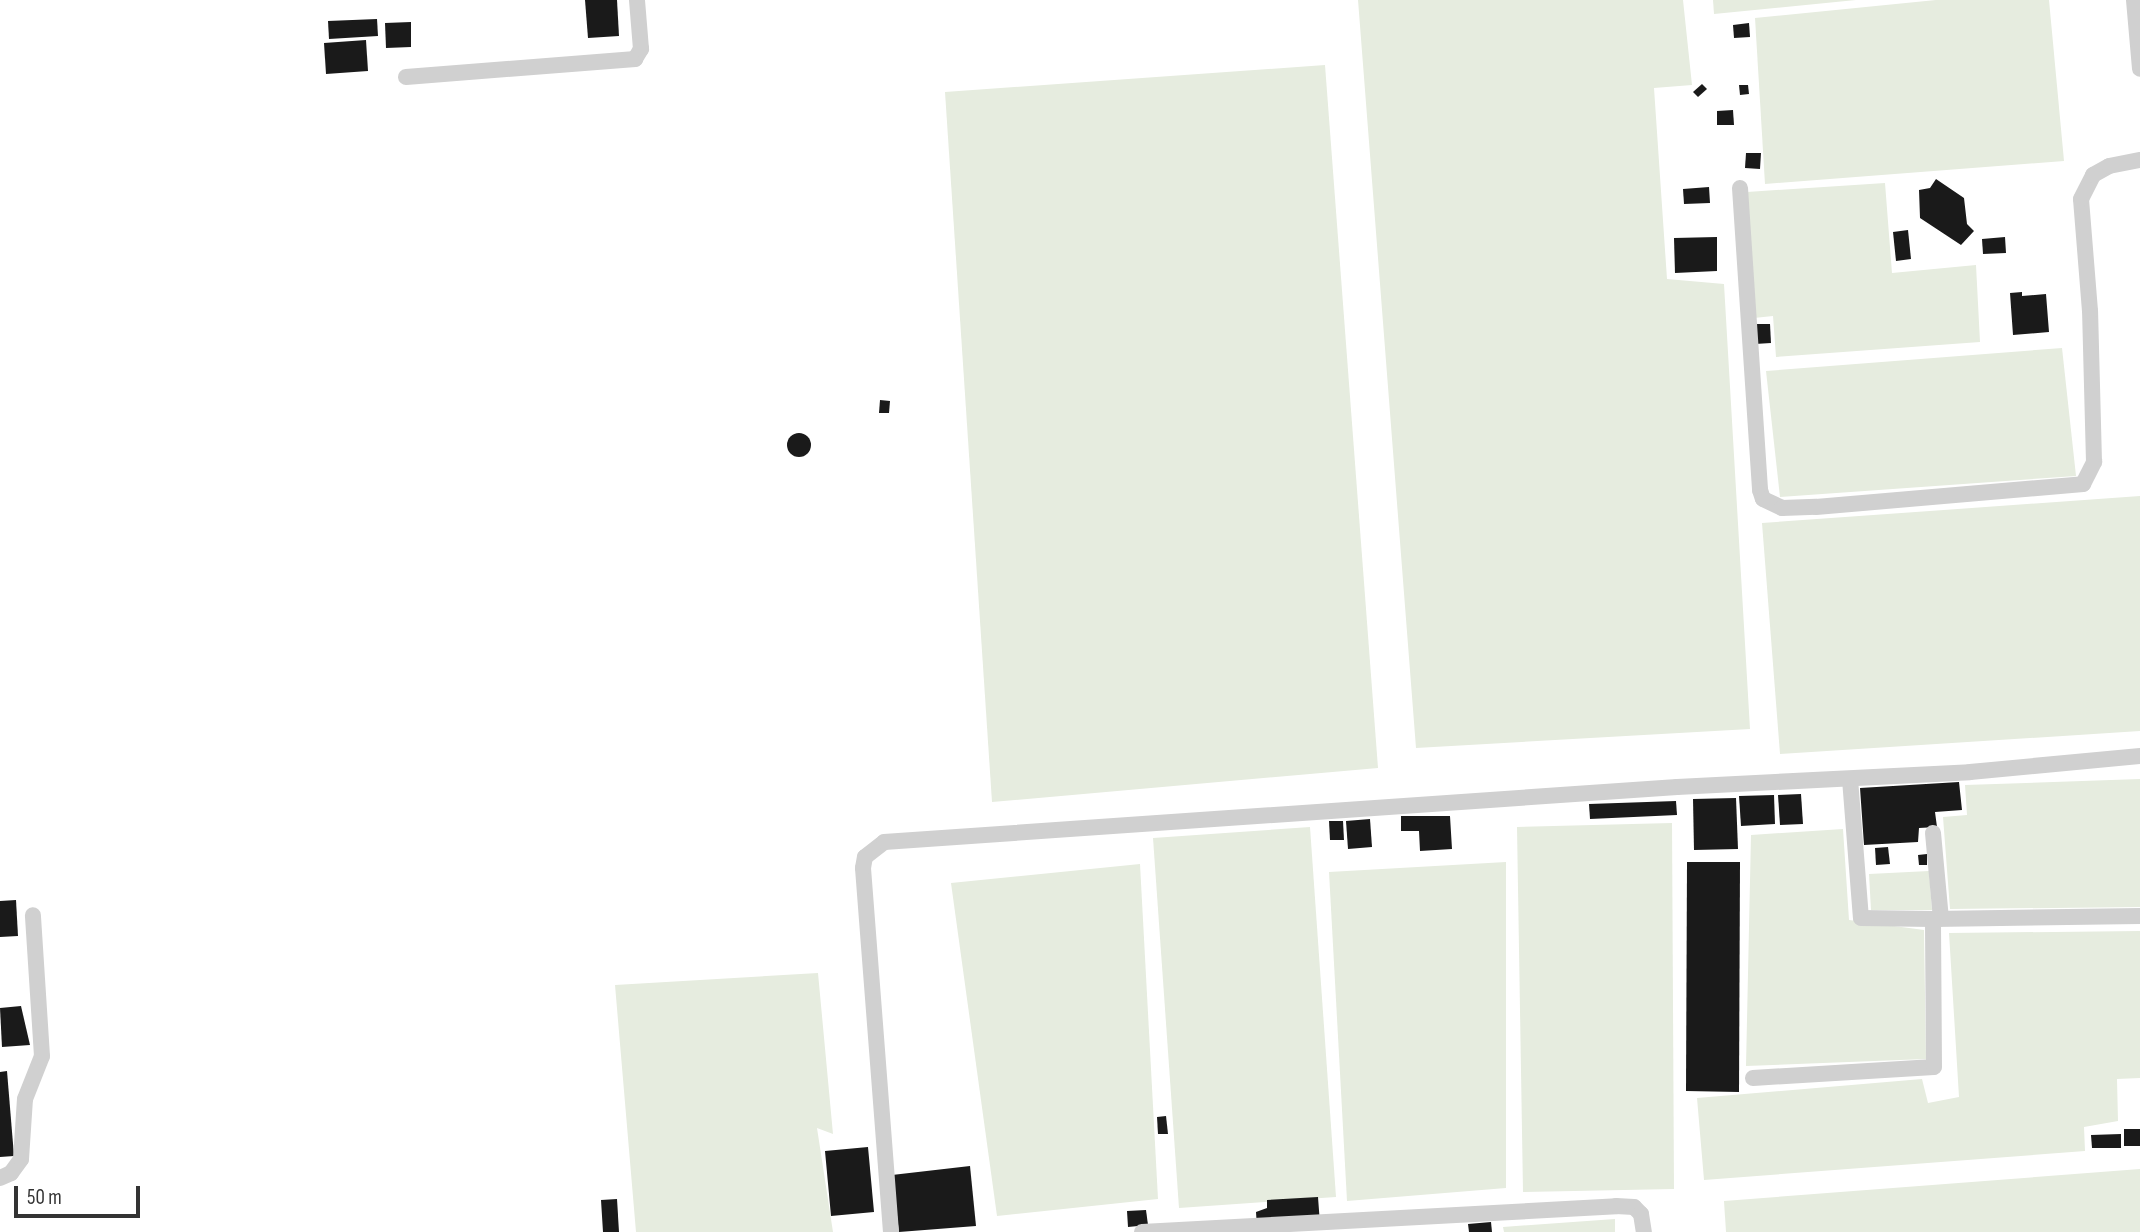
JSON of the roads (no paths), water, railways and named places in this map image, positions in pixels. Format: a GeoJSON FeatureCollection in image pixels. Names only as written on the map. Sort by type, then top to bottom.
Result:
{"type":"FeatureCollection","features":[{"type":"Feature","properties":{"kind":"street"},"geometry":{"type":"LineString","coordinates":[[405,77],[635,59],[641,49],[637,0]]}},
{"type":"Feature","properties":{"kind":"street"},"geometry":{"type":"LineString","coordinates":[[2134,0],[2140,69]]}},
{"type":"Feature","properties":{"kind":"street"},"geometry":{"type":"LineString","coordinates":[[1740,188],[1763,499],[1782,508],[1830,506],[2083,484],[2094,462],[2090,311],[2081,199],[2093,175],[2109,166],[2140,160]]}},
{"type":"Feature","properties":{"kind":"street"},"geometry":{"type":"LineString","coordinates":[[891,1232],[863,868],[866,857],[884,842],[1850,779],[2140,756]]}},
{"type":"Feature","properties":{"kind":"street"},"geometry":{"type":"LineString","coordinates":[[1850,779],[1861,918],[2140,916]]}},
{"type":"Feature","properties":{"kind":"street"},"geometry":{"type":"LineString","coordinates":[[1753,1078],[1934,1067],[1937,919],[1933,834]]}},
{"type":"Feature","properties":{"kind":"street"},"geometry":{"type":"LineString","coordinates":[[0,1178],[15,1169],[23,1153],[25,1099],[41,1056],[33,915]]}},
{"type":"Feature","properties":{"kind":"street"},"geometry":{"type":"LineString","coordinates":[[1142,1232],[1616,1206],[1634,1207],[1640,1214],[1644,1232]]}}]}
